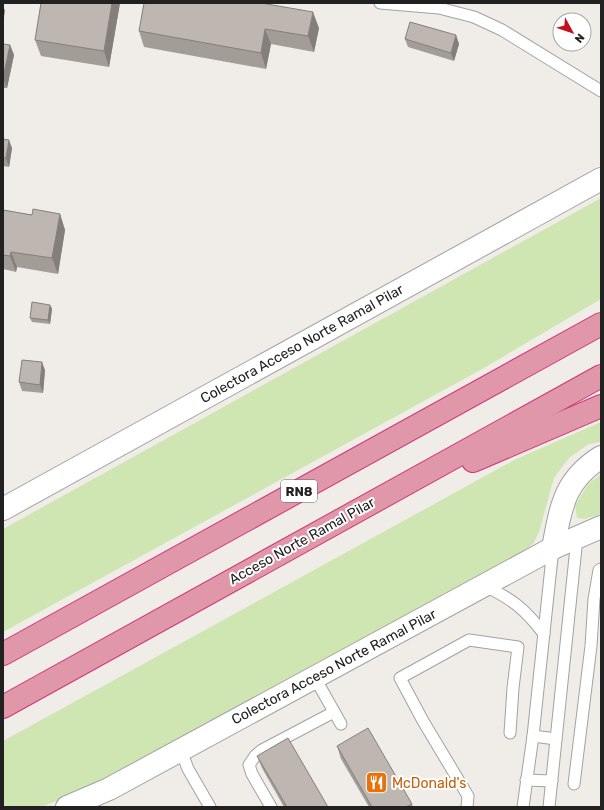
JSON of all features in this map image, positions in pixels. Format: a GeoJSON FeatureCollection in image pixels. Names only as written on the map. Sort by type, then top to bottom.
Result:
{"type":"FeatureCollection","features":[{"type":"Feature","properties":{"kind":"highway","name":"RN8"},"geometry":{"type":"LineString","coordinates":[[3,654],[599,325]]}},
{"type":"Feature","properties":{"kind":"highway","name":"Acceso Norte Ramal Pilar"},"geometry":{"type":"LineString","coordinates":[[3,707],[601,376]]}},
{"type":"Feature","properties":{"kind":"highway"},"geometry":{"type":"LineString","coordinates":[[360,510],[601,406]]}},
{"type":"Feature","properties":{"kind":"street","name":"Colectora Acceso Norte Ramal Pilar"},"geometry":{"type":"LineString","coordinates":[[3,509],[601,179]]}},
{"type":"Feature","properties":{"kind":"street"},"geometry":{"type":"LineString","coordinates":[[553,548],[561,508],[566,495],[581,473],[601,457]]}},
{"type":"Feature","properties":{"kind":"street","name":"Colectora Acceso Norte Ramal Pilar"},"geometry":{"type":"LineString","coordinates":[[67,807],[109,789],[553,548],[601,527]]}},
{"type":"Feature","properties":{"kind":"lane"},"geometry":{"type":"LineString","coordinates":[[380,3],[439,8],[474,17],[502,30],[601,91]]}},
{"type":"Feature","properties":{"kind":"lane"},"geometry":{"type":"LineString","coordinates":[[549,807],[577,538]]}},
{"type":"Feature","properties":{"kind":"lane"},"geometry":{"type":"LineString","coordinates":[[523,807],[533,736],[553,548]]}},
{"type":"Feature","properties":{"kind":"lane"},"geometry":{"type":"LineString","coordinates":[[574,784],[591,646],[594,599],[599,570],[601,569]]}},
{"type":"Feature","properties":{"kind":"lane"},"geometry":{"type":"LineString","coordinates":[[484,586],[506,596],[520,607],[533,619],[544,634]]}},
{"type":"Feature","properties":{"kind":"lane"},"geometry":{"type":"LineString","coordinates":[[467,807],[468,796],[423,721],[400,678],[469,640],[518,647],[513,688],[510,734]]}},
{"type":"Feature","properties":{"kind":"lane"},"geometry":{"type":"LineString","coordinates":[[315,678],[341,724]]}},
{"type":"Feature","properties":{"kind":"lane"},"geometry":{"type":"LineString","coordinates":[[271,807],[252,774],[249,765],[254,756],[262,750],[334,712]]}},
{"type":"Feature","properties":{"kind":"lane"},"geometry":{"type":"LineString","coordinates":[[533,736],[556,739]]}},
{"type":"Feature","properties":{"kind":"lane"},"geometry":{"type":"LineString","coordinates":[[181,750],[188,769],[210,807]]}},
{"type":"Feature","properties":{"kind":"lane"},"geometry":{"type":"LineString","coordinates":[[526,780],[552,781]]}},
{"type":"Feature","properties":{"kind":"green space"},"geometry":{"type":"Polygon","coordinates":[[[601,198],[601,299],[484,368],[3,632],[3,529],[601,198]]]}},
{"type":"Feature","properties":{"kind":"green space"},"geometry":{"type":"Polygon","coordinates":[[[601,422],[601,442],[589,444],[569,458],[554,478],[539,532],[533,544],[521,553],[82,791],[41,807],[3,807],[3,741],[516,459],[601,422]]]}},
{"type":"Feature","properties":{"kind":"green space"},"geometry":{"type":"Polygon","coordinates":[[[601,474],[601,514],[585,519],[577,518],[575,506],[588,484],[601,474]]]}},
{"type":"Feature","properties":{"kind":"building"},"geometry":{"type":"Polygon","coordinates":[[[41,3],[112,3],[104,51],[35,40],[41,3]]]}},
{"type":"Feature","properties":{"kind":"building"},"geometry":{"type":"Polygon","coordinates":[[[144,3],[261,3],[313,12],[308,36],[265,29],[261,53],[139,31],[144,3]]]}},
{"type":"Feature","properties":{"kind":"building"},"geometry":{"type":"Polygon","coordinates":[[[410,22],[456,35],[451,53],[405,39],[410,22]]]}},
{"type":"Feature","properties":{"kind":"building"},"geometry":{"type":"Polygon","coordinates":[[[3,44],[10,45],[3,78],[3,44]]]}},
{"type":"Feature","properties":{"kind":"building"},"geometry":{"type":"Polygon","coordinates":[[[3,139],[9,140],[6,158],[3,158],[3,139]]]}},
{"type":"Feature","properties":{"kind":"building"},"geometry":{"type":"Polygon","coordinates":[[[33,209],[60,214],[52,258],[11,252],[10,256],[3,255],[3,210],[32,215],[33,209]]]}},
{"type":"Feature","properties":{"kind":"building"},"geometry":{"type":"Polygon","coordinates":[[[32,302],[50,305],[48,320],[30,318],[32,302]]]}},
{"type":"Feature","properties":{"kind":"building"},"geometry":{"type":"Polygon","coordinates":[[[22,360],[42,362],[40,385],[19,382],[22,360]]]}},
{"type":"Feature","properties":{"kind":"building","name":"McDonald's"},"geometry":{"type":"Polygon","coordinates":[[[368,728],[412,804],[406,807],[372,807],[337,746],[368,728]]]}},
{"type":"Feature","properties":{"kind":"building"},"geometry":{"type":"Polygon","coordinates":[[[288,738],[328,807],[287,807],[257,756],[288,738]]]}},
{"type":"Feature","properties":{"kind":"place","name":"McDonald's"},"geometry":{"type":"Point","coordinates":[376,783]}}]}
